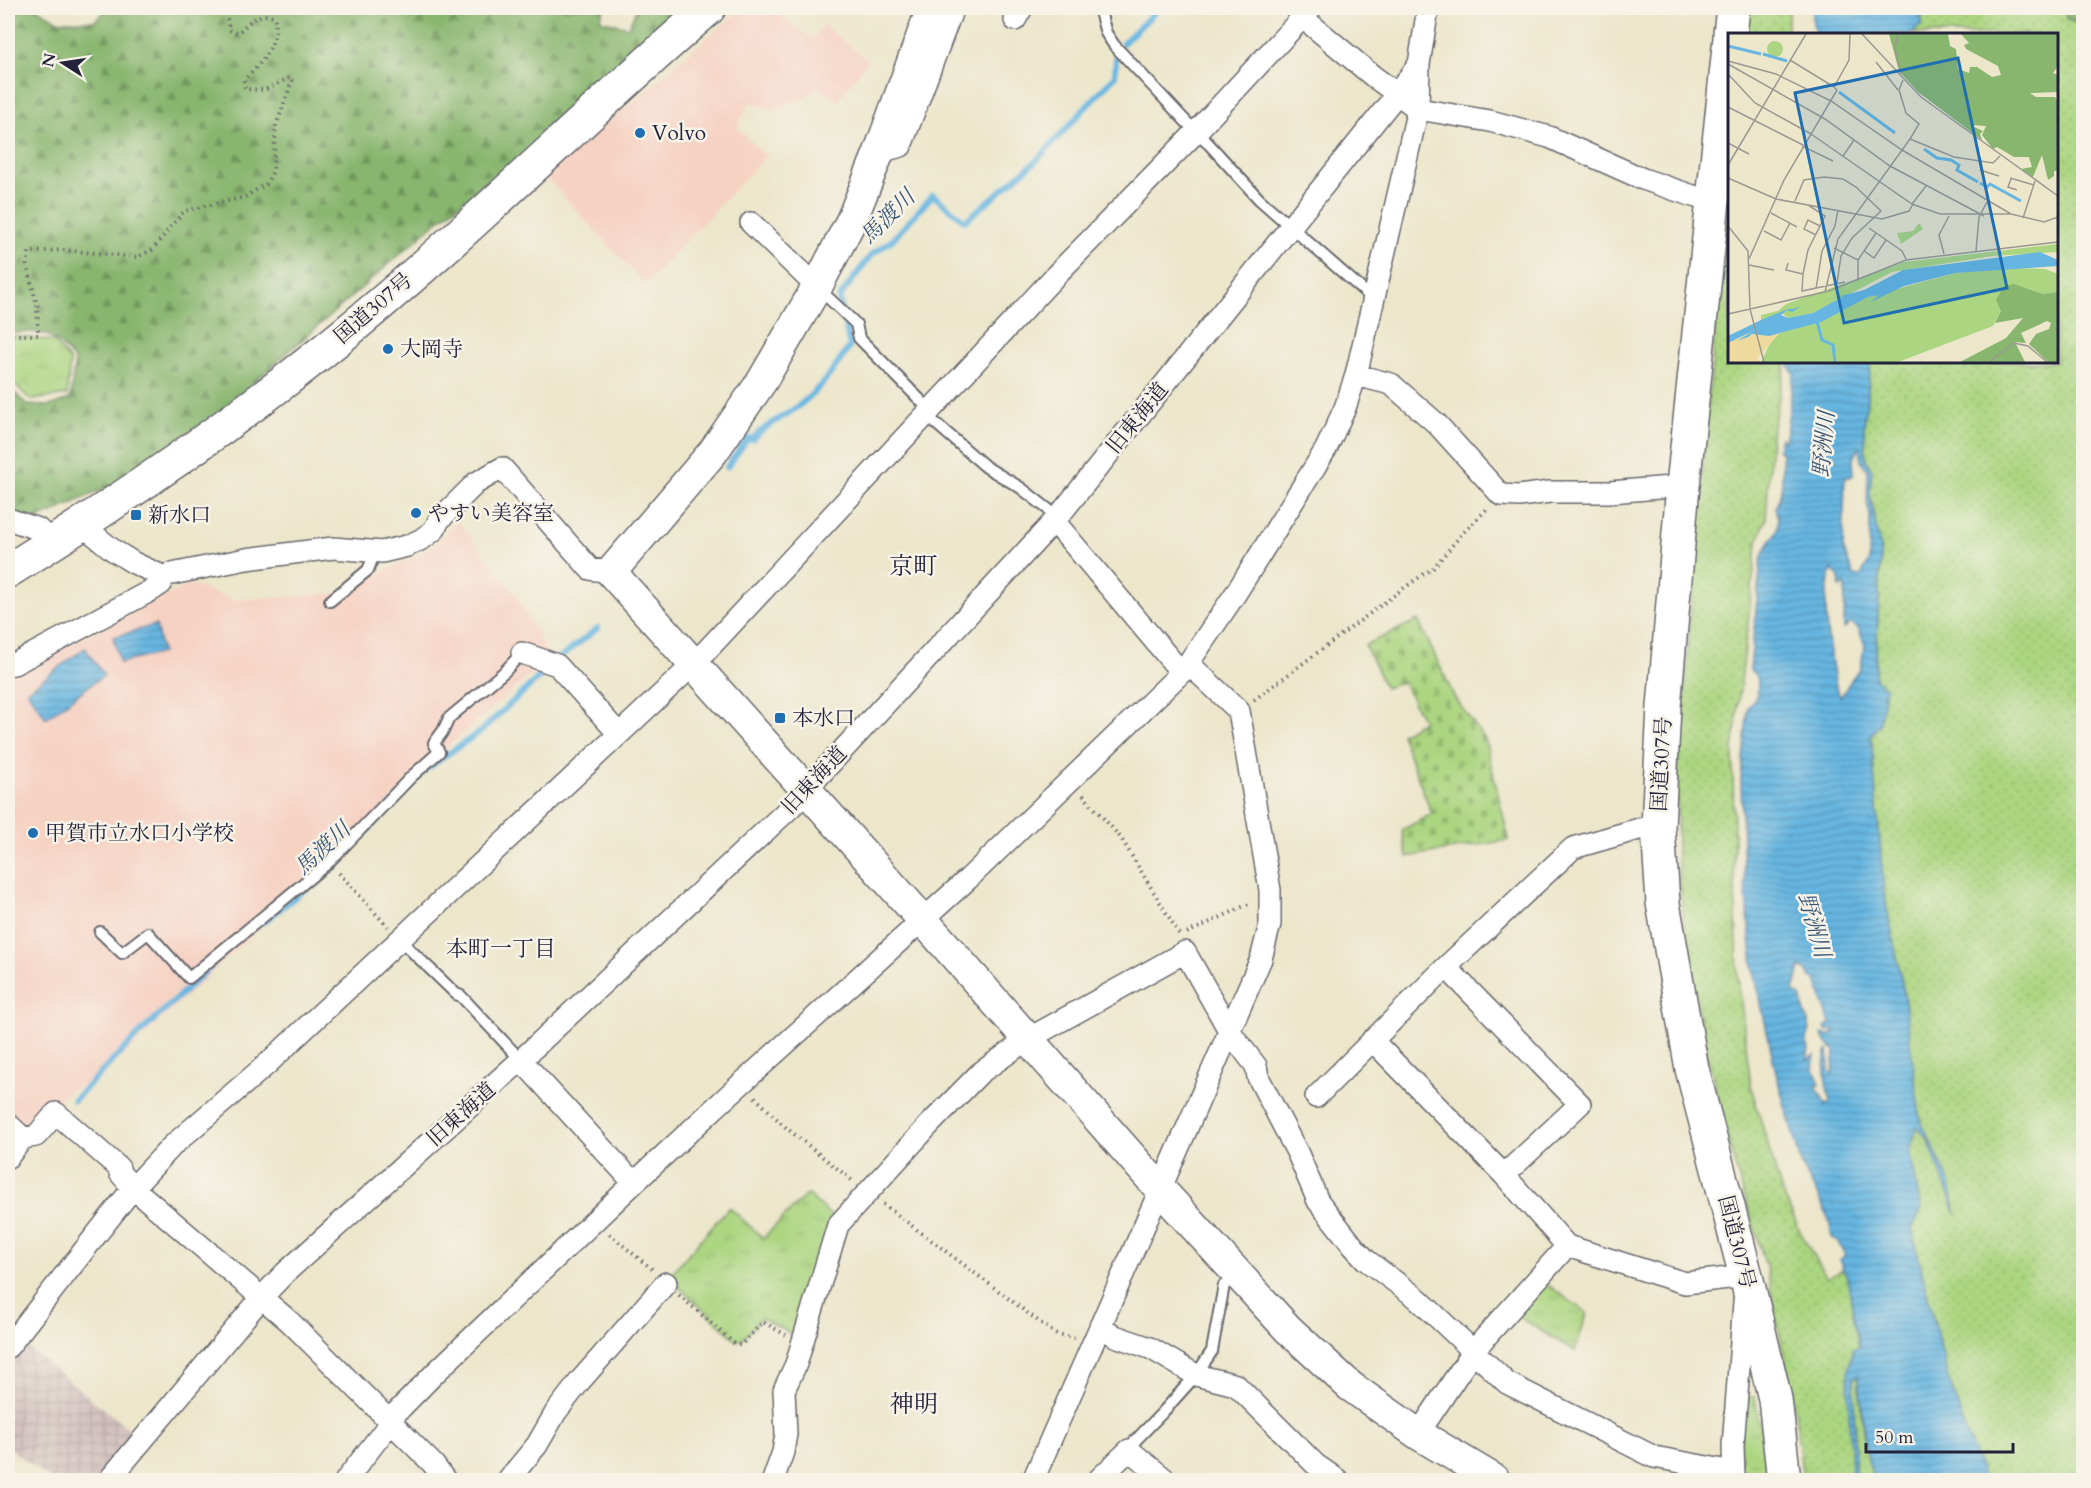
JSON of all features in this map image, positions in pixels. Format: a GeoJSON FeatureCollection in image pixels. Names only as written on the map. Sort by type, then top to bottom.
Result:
{"type":"FeatureCollection","features":[{"type":"Feature","properties":{"kind":"highway","name":"国道307号"},"geometry":{"type":"LineString","coordinates":[[8,571],[82,525],[264,397],[349,330],[709,8]]}},
{"type":"Feature","properties":{"kind":"highway","name":"国道307号"},"geometry":{"type":"LineString","coordinates":[[1730,33],[1733,8]]}},
{"type":"Feature","properties":{"kind":"highway","name":"国道307号"},"geometry":{"type":"LineString","coordinates":[[1728,55],[1683,486],[1664,707],[1658,827],[1663,903],[1673,972],[1692,1069],[1746,1276],[1775,1399],[1784,1480]]}},
{"type":"Feature","properties":{"kind":"street"},"geometry":{"type":"LineString","coordinates":[[611,572],[713,452],[762,381],[826,296],[852,219],[932,8]]}},
{"type":"Feature","properties":{"kind":"street"},"geometry":{"type":"LineString","coordinates":[[879,152],[901,146],[953,8]]}},
{"type":"Feature","properties":{"kind":"street","name":"旧東海道"},"geometry":{"type":"LineString","coordinates":[[109,1480],[262,1297],[285,1273],[521,1060],[808,791],[816,779],[1056,519],[1419,64],[1428,8]]}},
{"type":"Feature","properties":{"kind":"street"},"geometry":{"type":"LineString","coordinates":[[8,1347],[133,1188],[173,1145],[265,1066],[694,663],[1056,275],[1197,131],[1307,12],[1397,94],[1418,109],[1490,122],[1549,137],[1643,180],[1713,200]]}},
{"type":"Feature","properties":{"kind":"street"},"geometry":{"type":"LineString","coordinates":[[346,1480],[389,1422],[451,1358],[741,1083],[923,920],[1070,781],[1185,667],[1236,594],[1326,449],[1345,408],[1356,375],[1418,109],[1419,64]]}},
{"type":"Feature","properties":{"kind":"street"},"geometry":{"type":"LineString","coordinates":[[751,223],[826,296]]}},
{"type":"Feature","properties":{"kind":"street"},"geometry":{"type":"LineString","coordinates":[[1356,375],[1391,384],[1437,424],[1501,495],[1610,492],[1683,486]]}},
{"type":"Feature","properties":{"kind":"street"},"geometry":{"type":"LineString","coordinates":[[82,525],[113,550],[162,576],[290,552],[333,548],[381,552],[407,546],[422,539],[434,530],[439,520],[476,483],[501,468],[590,569],[611,572],[923,920],[1160,1190],[1288,1329],[1350,1386],[1418,1434],[1494,1480]]}},
{"type":"Feature","properties":{"kind":"street"},"geometry":{"type":"LineString","coordinates":[[8,519],[38,529],[53,543]]}},
{"type":"Feature","properties":{"kind":"street"},"geometry":{"type":"LineString","coordinates":[[1033,1480],[1230,1032],[1261,959],[1270,924],[1270,894],[1239,711],[1185,667],[1176,665],[1056,519]]}},
{"type":"Feature","properties":{"kind":"street"},"geometry":{"type":"LineString","coordinates":[[8,665],[14,664],[152,590],[161,584],[162,576]]}},
{"type":"Feature","properties":{"kind":"street"},"geometry":{"type":"LineString","coordinates":[[522,653],[552,663],[618,734]]}},
{"type":"Feature","properties":{"kind":"street"},"geometry":{"type":"LineString","coordinates":[[1316,1096],[1446,967],[1573,848],[1639,829],[1658,827]]}},
{"type":"Feature","properties":{"kind":"street"},"geometry":{"type":"LineString","coordinates":[[773,1480],[783,1452],[786,1434],[784,1390],[802,1344],[838,1225],[969,1083],[1028,1039],[1185,952],[1230,1032],[1256,1066],[1258,1077],[1298,1154],[1318,1201],[1366,1260],[1417,1298],[1508,1383],[1654,1457],[1734,1476],[1733,1446],[1746,1276],[1684,1283],[1567,1246],[1504,1175],[1372,1040]]}},
{"type":"Feature","properties":{"kind":"street"},"geometry":{"type":"LineString","coordinates":[[1446,967],[1580,1104],[1504,1175]]}},
{"type":"Feature","properties":{"kind":"street"},"geometry":{"type":"LineString","coordinates":[[521,1060],[634,1183]]}},
{"type":"Feature","properties":{"kind":"street"},"geometry":{"type":"LineString","coordinates":[[8,1157],[15,1131],[36,1136],[56,1113],[119,1168],[120,1173],[133,1188],[289,1321],[433,1464],[445,1480]]}},
{"type":"Feature","properties":{"kind":"street"},"geometry":{"type":"LineString","coordinates":[[1418,1434],[1474,1350],[1567,1246]]}},
{"type":"Feature","properties":{"kind":"street"},"geometry":{"type":"LineString","coordinates":[[508,1480],[537,1445],[556,1412],[580,1381],[666,1283]]}},
{"type":"Feature","properties":{"kind":"street"},"geometry":{"type":"LineString","coordinates":[[1096,1334],[1115,1336],[1150,1348],[1196,1375],[1236,1385],[1315,1464],[1338,1480]]}},
{"type":"Feature","properties":{"kind":"street"},"geometry":{"type":"LineString","coordinates":[[1098,1480],[1129,1450],[1166,1480]]}},
{"type":"Feature","properties":{"kind":"lane"},"geometry":{"type":"LineString","coordinates":[[1099,8],[1106,33],[1114,45],[1197,131],[1259,200],[1373,299]]}},
{"type":"Feature","properties":{"kind":"lane"},"geometry":{"type":"LineString","coordinates":[[826,296],[856,324],[859,338],[928,412],[986,467],[1021,488],[1056,519]]}},
{"type":"Feature","properties":{"kind":"lane"},"geometry":{"type":"LineString","coordinates":[[330,601],[368,570],[372,560],[368,550]]}},
{"type":"Feature","properties":{"kind":"lane"},"geometry":{"type":"LineString","coordinates":[[100,932],[122,953],[148,933],[189,978],[328,862],[412,776],[439,752],[434,743],[449,718],[504,672],[522,653]]}},
{"type":"Feature","properties":{"kind":"lane"},"geometry":{"type":"LineString","coordinates":[[399,939],[456,994],[461,996],[521,1060]]}},
{"type":"Feature","properties":{"kind":"lane"},"geometry":{"type":"LineString","coordinates":[[1129,1450],[1196,1375],[1212,1351],[1224,1285]]}},
{"type":"Feature","properties":{"kind":"path"},"geometry":{"type":"LineString","coordinates":[[8,326],[9,336],[38,335],[37,305],[27,265],[29,252],[63,250],[137,257],[152,250],[184,211],[245,197],[266,184],[273,171],[276,126],[292,81],[290,77],[265,90],[245,89],[244,80],[261,64],[272,42],[276,26],[274,16],[266,14],[253,18],[238,33],[228,30],[226,17],[230,8]]}},
{"type":"Feature","properties":{"kind":"path"},"geometry":{"type":"LineString","coordinates":[[1239,711],[1433,568],[1462,534],[1501,495]]}},
{"type":"Feature","properties":{"kind":"path"},"geometry":{"type":"LineString","coordinates":[[1070,781],[1121,838],[1181,936],[1270,894]]}},
{"type":"Feature","properties":{"kind":"path"},"geometry":{"type":"LineString","coordinates":[[336,870],[399,939]]}},
{"type":"Feature","properties":{"kind":"path"},"geometry":{"type":"LineString","coordinates":[[741,1083],[784,1126],[868,1193],[1057,1335],[1096,1334]]}},
{"type":"Feature","properties":{"kind":"path"},"geometry":{"type":"LineString","coordinates":[[594,1221],[736,1345],[741,1345],[764,1322],[802,1344]]}},
{"type":"Feature","properties":{"kind":"shaded area"},"geometry":{"type":"Polygon","coordinates":[[[742,8],[770,8],[813,39],[823,25],[868,60],[838,101],[816,87],[805,98],[772,109],[749,102],[737,128],[766,156],[645,284],[545,177],[742,8]]]}},
{"type":"Feature","properties":{"kind":"shaded area"},"geometry":{"type":"Polygon","coordinates":[[[458,521],[516,596],[550,658],[426,765],[327,864],[94,1083],[69,1090],[35,1124],[17,1125],[8,1116],[8,675],[190,584],[232,600],[343,593],[433,546],[458,521]]]}},
{"type":"Feature","properties":{"kind":"shaded area"},"geometry":{"type":"Polygon","coordinates":[[[18,1340],[134,1433],[135,1441],[101,1480],[51,1480],[8,1447],[8,1352],[18,1340]]]}},
{"type":"Feature","properties":{"kind":"green space"},"geometry":{"type":"Polygon","coordinates":[[[8,8],[36,8],[58,21],[95,21],[108,8],[604,8],[600,20],[628,27],[637,8],[689,8],[575,114],[437,222],[222,410],[110,486],[8,533],[8,386],[27,405],[49,406],[70,399],[75,361],[55,339],[43,333],[19,332],[8,335],[8,8]]]}},
{"type":"Feature","properties":{"kind":"green space"},"geometry":{"type":"Polygon","coordinates":[[[1747,8],[1790,8],[1786,33],[1745,33],[1747,8]]]}},
{"type":"Feature","properties":{"kind":"green space"},"geometry":{"type":"Polygon","coordinates":[[[1921,8],[2067,8],[2066,19],[2084,27],[2083,1480],[1985,1480],[1952,1388],[1912,1229],[1921,1210],[1910,1151],[1917,1125],[1928,1140],[1955,1209],[1949,1181],[1920,1119],[1904,993],[1884,893],[1871,735],[1880,724],[1875,679],[1881,553],[1870,495],[1871,471],[1866,459],[1864,426],[1871,363],[2058,363],[2058,33],[1913,33],[1922,24],[1921,8]]]}},
{"type":"Feature","properties":{"kind":"green space"},"geometry":{"type":"Polygon","coordinates":[[[2067,8],[2083,8],[2083,27],[2066,18],[2067,8]]]}},
{"type":"Feature","properties":{"kind":"green space"},"geometry":{"type":"Polygon","coordinates":[[[1728,196],[1728,363],[1786,363],[1771,436],[1766,519],[1757,544],[1733,751],[1738,976],[1751,1087],[1780,1186],[1802,1236],[1827,1278],[1843,1270],[1847,1276],[1859,1347],[1852,1351],[1851,1480],[1803,1480],[1795,1412],[1767,1270],[1734,1162],[1704,1042],[1686,945],[1677,855],[1678,765],[1728,196]]]}},
{"type":"Feature","properties":{"kind":"green space"},"geometry":{"type":"Polygon","coordinates":[[[14,336],[54,341],[70,361],[67,395],[31,400],[8,378],[8,342],[14,336]]]}},
{"type":"Feature","properties":{"kind":"green space"},"geometry":{"type":"Polygon","coordinates":[[[1418,620],[1456,700],[1485,739],[1509,840],[1407,857],[1402,830],[1432,814],[1401,734],[1423,721],[1403,682],[1385,688],[1365,645],[1418,620]]]}},
{"type":"Feature","properties":{"kind":"green space"},"geometry":{"type":"Polygon","coordinates":[[[807,1194],[834,1218],[798,1337],[761,1318],[742,1340],[736,1340],[668,1277],[729,1207],[763,1238],[807,1194]]]}},
{"type":"Feature","properties":{"kind":"green space"},"geometry":{"type":"Polygon","coordinates":[[[1545,1283],[1587,1313],[1575,1351],[1515,1315],[1545,1283]]]}},
{"type":"Feature","properties":{"kind":"green space"},"geometry":{"type":"Polygon","coordinates":[[[1858,1374],[1864,1441],[1874,1480],[1855,1480],[1854,1377],[1858,1374]]]}},
{"type":"Feature","properties":{"kind":"green space"},"geometry":{"type":"Polygon","coordinates":[[[1755,1397],[1768,1480],[1738,1480],[1741,1398],[1755,1397]]]}},
{"type":"Feature","properties":{"kind":"water"},"geometry":{"type":"Polygon","coordinates":[[[1813,8],[1921,8],[1922,24],[1913,33],[1815,33],[1813,8]]]}},
{"type":"Feature","properties":{"kind":"water","name":"野洲川"},"geometry":{"type":"Polygon","coordinates":[[[1790,363],[1871,363],[1864,426],[1866,459],[1872,471],[1870,495],[1881,553],[1875,679],[1885,687],[1880,724],[1871,735],[1884,893],[1904,993],[1920,1119],[1949,1181],[1956,1214],[1928,1140],[1917,1126],[1910,1151],[1921,1210],[1912,1229],[1952,1388],[1985,1480],[1874,1480],[1865,1440],[1858,1374],[1854,1378],[1855,1480],[1851,1480],[1848,1372],[1852,1350],[1859,1346],[1847,1276],[1840,1260],[1845,1255],[1837,1240],[1832,1238],[1829,1220],[1802,1166],[1777,1077],[1753,967],[1744,872],[1741,778],[1748,707],[1754,700],[1758,689],[1757,676],[1750,670],[1761,561],[1778,528],[1775,508],[1781,489],[1782,453],[1778,449],[1781,438],[1785,442],[1794,373],[1789,366],[1790,363]],[[1859,447],[1853,459],[1853,476],[1845,478],[1843,548],[1854,576],[1860,577],[1869,562],[1870,515],[1867,503],[1868,470],[1861,462],[1859,447]],[[1832,569],[1826,599],[1827,630],[1837,691],[1841,697],[1860,670],[1865,645],[1858,628],[1851,623],[1844,629],[1845,584],[1840,588],[1839,577],[1832,569]],[[1800,967],[1794,992],[1800,996],[1810,1029],[1806,1042],[1809,1048],[1807,1060],[1815,1055],[1813,1067],[1820,1084],[1816,1085],[1826,1105],[1830,1102],[1825,1074],[1826,1054],[1828,1050],[1829,1071],[1833,1074],[1835,1051],[1824,1040],[1822,1034],[1829,1036],[1835,1032],[1832,1029],[1827,1032],[1825,1028],[1830,1023],[1816,980],[1810,978],[1806,970],[1800,967]]]}},
{"type":"Feature","properties":{"kind":"water"},"geometry":{"type":"Polygon","coordinates":[[[156,625],[162,653],[120,663],[113,637],[156,625]]]}},
{"type":"Feature","properties":{"kind":"water"},"geometry":{"type":"Polygon","coordinates":[[[85,648],[104,675],[46,718],[27,691],[85,648]]]}},
{"type":"Feature","properties":{"kind":"waterway","name":"馬渡川"},"geometry":{"type":"LineString","coordinates":[[1123,43],[1159,8]]}},
{"type":"Feature","properties":{"kind":"waterway","name":"馬渡川"},"geometry":{"type":"LineString","coordinates":[[727,467],[748,438],[752,439],[808,398],[845,354],[850,346],[839,298],[871,255],[892,240],[933,195],[965,221],[1036,161],[1115,76],[1116,58]]}},
{"type":"Feature","properties":{"kind":"waterway","name":"馬渡川"},"geometry":{"type":"LineString","coordinates":[[556,661],[598,628]]}},
{"type":"Feature","properties":{"kind":"waterway","name":"馬渡川"},"geometry":{"type":"LineString","coordinates":[[264,922],[329,870],[425,770],[481,731],[549,668]]}},
{"type":"Feature","properties":{"kind":"waterway","name":"馬渡川"},"geometry":{"type":"LineString","coordinates":[[74,1100],[212,965]]}},
{"type":"Feature","properties":{"kind":"place","name":"Volvo"},"geometry":{"type":"Point","coordinates":[640,133]}},
{"type":"Feature","properties":{"kind":"place","name":"大岡寺"},"geometry":{"type":"Point","coordinates":[388,349]}},
{"type":"Feature","properties":{"kind":"place","name":"やすい美容室"},"geometry":{"type":"Point","coordinates":[416,513]}},
{"type":"Feature","properties":{"kind":"place","name":"新水口"},"geometry":{"type":"Point","coordinates":[136,515]}},
{"type":"Feature","properties":{"kind":"place","name":"本水口"},"geometry":{"type":"Point","coordinates":[780,718]}},
{"type":"Feature","properties":{"kind":"place","name":"甲賀市立水口小学校"},"geometry":{"type":"Point","coordinates":[33,833]}},
{"type":"Feature","properties":{"kind":"district","name":"京町"},"geometry":{"type":"Point","coordinates":[913,566]}},
{"type":"Feature","properties":{"kind":"district","name":"本町一丁目"},"geometry":{"type":"Point","coordinates":[501,948]}},
{"type":"Feature","properties":{"kind":"district","name":"神明"},"geometry":{"type":"Point","coordinates":[914,1404]}}]}
